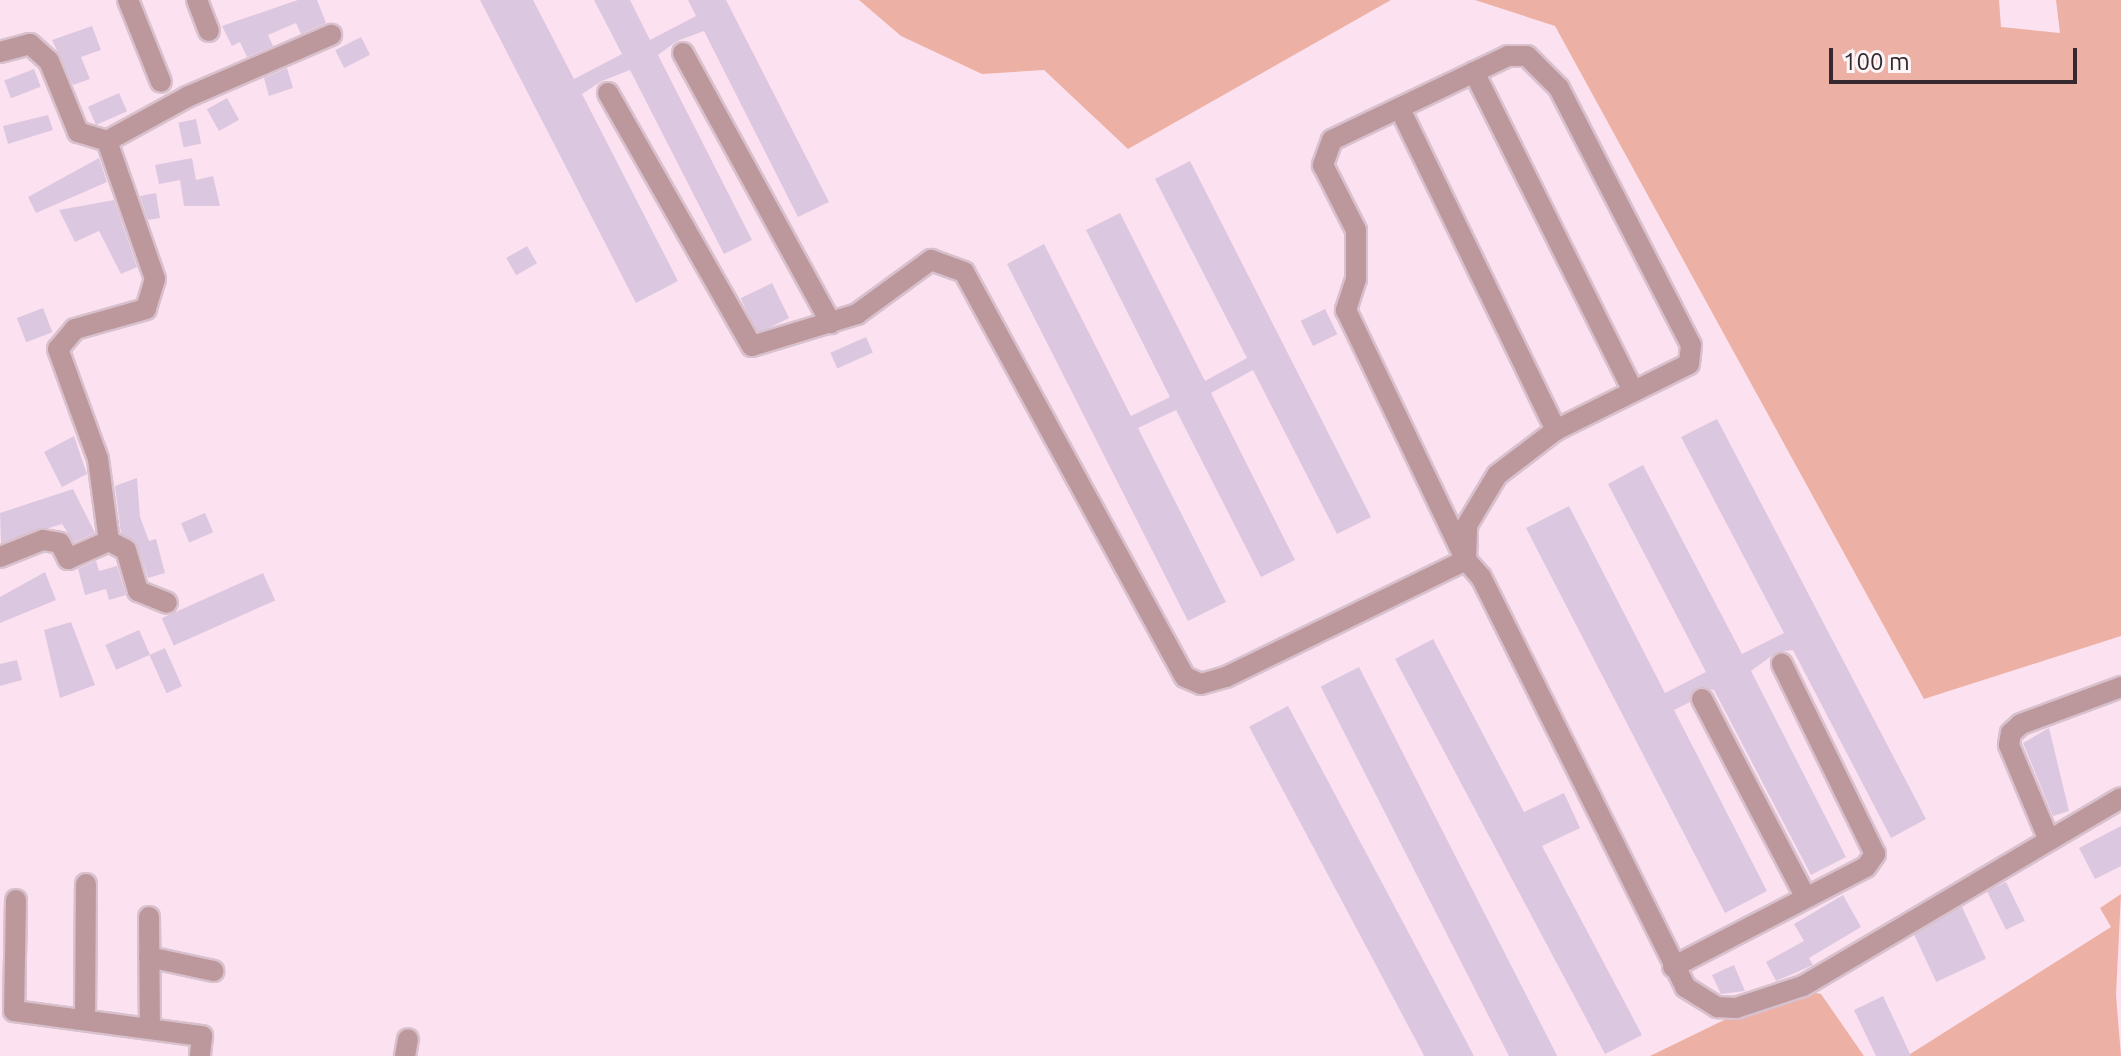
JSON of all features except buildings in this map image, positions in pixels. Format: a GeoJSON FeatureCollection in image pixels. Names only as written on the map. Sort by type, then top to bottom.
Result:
{"type":"FeatureCollection","features":[{"type":"Feature","properties":{"kind":"street"},"geometry":{"type":"LineString","coordinates":[[128,0],[161,82]]}},
{"type":"Feature","properties":{"kind":"street"},"geometry":{"type":"LineString","coordinates":[[197,0],[209,31]]}},
{"type":"Feature","properties":{"kind":"street"},"geometry":{"type":"LineString","coordinates":[[0,52],[30,44],[49,61],[78,132],[107,141],[187,97],[331,35]]}},
{"type":"Feature","properties":{"kind":"street"},"geometry":{"type":"LineString","coordinates":[[683,53],[831,323]]}},
{"type":"Feature","properties":{"kind":"street"},"geometry":{"type":"LineString","coordinates":[[1466,560],[1467,525],[1480,497],[1497,475],[1556,430],[1632,389],[1689,364],[1691,345],[1544,66],[1527,56],[1508,56],[1332,140],[1323,165],[1356,230],[1356,279],[1346,310],[1466,560],[1481,577],[1685,987],[1717,1007],[1736,1008],[1803,986],[2048,838],[2121,798]]}},
{"type":"Feature","properties":{"kind":"street"},"geometry":{"type":"LineString","coordinates":[[1474,72],[1632,389]]}},
{"type":"Feature","properties":{"kind":"street"},"geometry":{"type":"LineString","coordinates":[[608,93],[752,346],[831,323],[876,303],[931,260],[964,272],[1172,662],[1201,684],[1466,560]]}},
{"type":"Feature","properties":{"kind":"street"},"geometry":{"type":"LineString","coordinates":[[1400,109],[1556,430]]}},
{"type":"Feature","properties":{"kind":"street"},"geometry":{"type":"LineString","coordinates":[[107,141],[155,279],[146,309],[75,329],[58,349],[98,459],[109,541]]}},
{"type":"Feature","properties":{"kind":"street"},"geometry":{"type":"LineString","coordinates":[[0,557],[43,540],[60,543],[68,559],[109,541]]}},
{"type":"Feature","properties":{"kind":"street"},"geometry":{"type":"LineString","coordinates":[[109,541],[126,550],[138,591],[167,603]]}},
{"type":"Feature","properties":{"kind":"street"},"geometry":{"type":"LineString","coordinates":[[1673,967],[1866,867],[1875,854],[1874,842],[1782,664]]}},
{"type":"Feature","properties":{"kind":"street"},"geometry":{"type":"LineString","coordinates":[[2048,838],[2009,745],[2011,733],[2021,724],[2121,687]]}},
{"type":"Feature","properties":{"kind":"street"},"geometry":{"type":"LineString","coordinates":[[1702,699],[1805,896]]}},
{"type":"Feature","properties":{"kind":"street"},"geometry":{"type":"LineString","coordinates":[[85,1020],[86,884]]}},
{"type":"Feature","properties":{"kind":"street"},"geometry":{"type":"LineString","coordinates":[[16,900],[14,1011],[202,1036],[200,1056]]}},
{"type":"Feature","properties":{"kind":"street"},"geometry":{"type":"LineString","coordinates":[[149,917],[150,1028]]}},
{"type":"Feature","properties":{"kind":"street"},"geometry":{"type":"LineString","coordinates":[[149,957],[213,971]]}},
{"type":"Feature","properties":{"kind":"shaded area"},"geometry":{"type":"Polygon","coordinates":[[[859,0],[1391,0],[1128,149],[1044,70],[982,74],[901,36],[859,0]]]}},
{"type":"Feature","properties":{"kind":"shaded area"},"geometry":{"type":"Polygon","coordinates":[[[1475,0],[1999,0],[2001,27],[2060,33],[2056,0],[2121,0],[2121,636],[1924,699],[1555,26],[1475,0]]]}},
{"type":"Feature","properties":{"kind":"shaded area"},"geometry":{"type":"Polygon","coordinates":[[[2121,894],[2116,995],[2121,1056],[1907,1056],[2111,927],[2100,908],[2121,894]]]}},
{"type":"Feature","properties":{"kind":"shaded area"},"geometry":{"type":"Polygon","coordinates":[[[1790,988],[1821,994],[1864,1056],[1650,1056],[1790,988]]]}}]}
